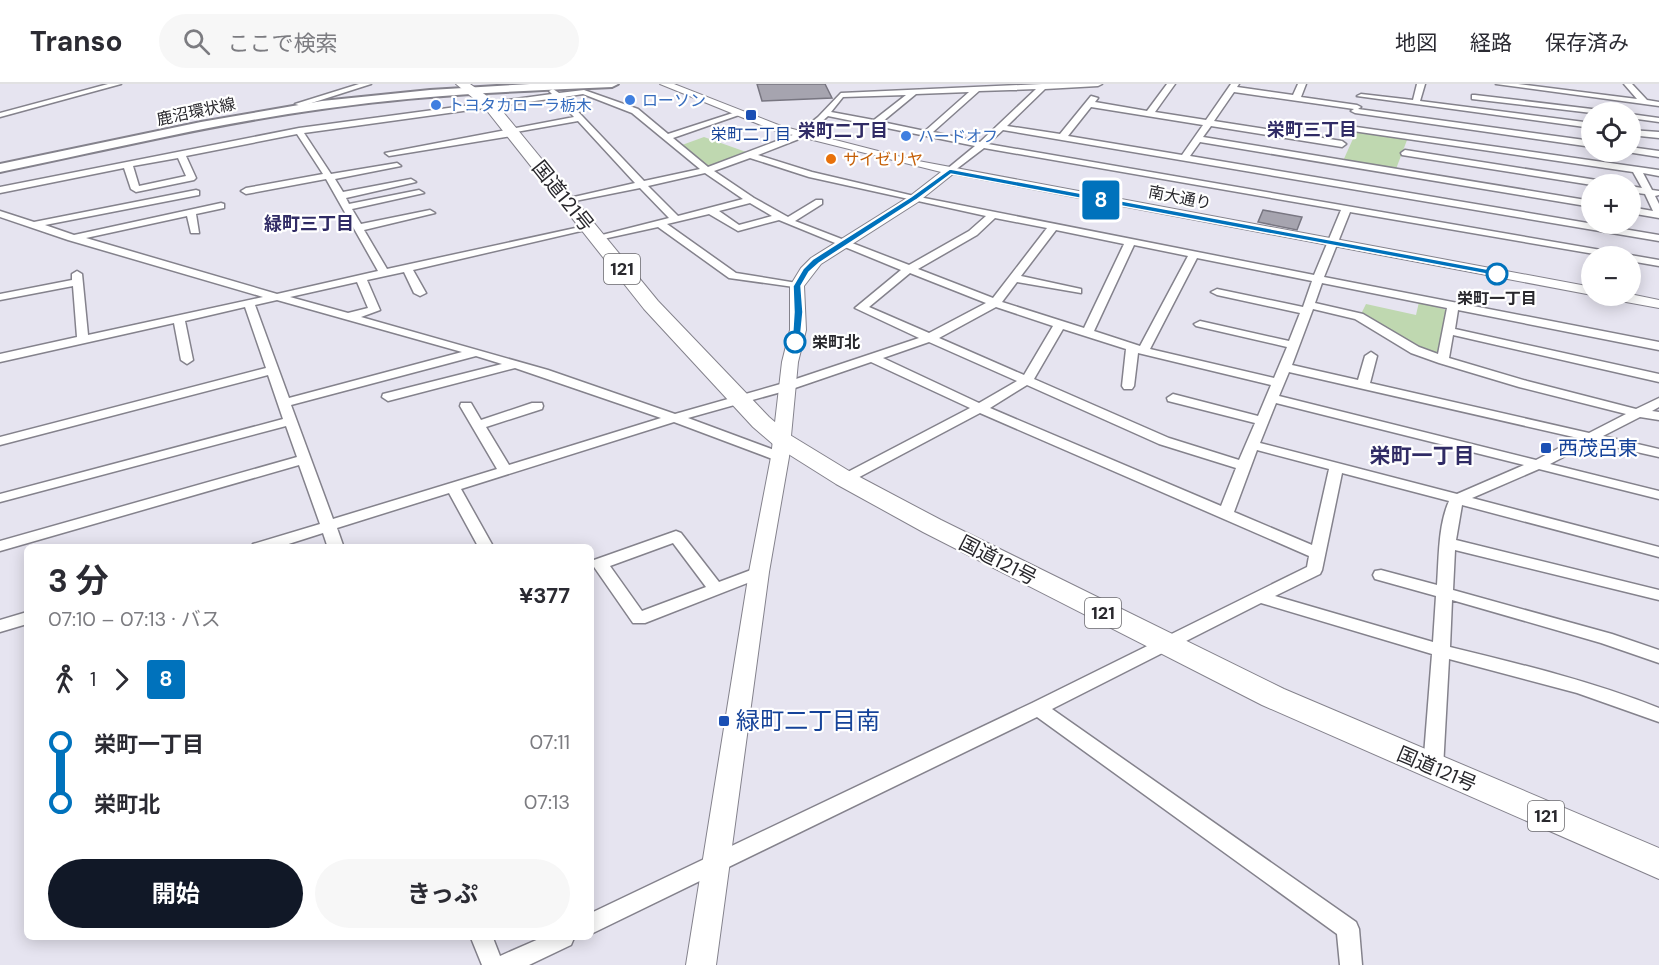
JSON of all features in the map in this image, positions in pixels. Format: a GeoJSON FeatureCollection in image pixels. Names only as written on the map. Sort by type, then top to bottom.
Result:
{"type":"FeatureCollection","features":[{"type":"Feature","properties":{"kind":"highway","name":"国道121号"},"geometry":{"type":"LineString","coordinates":[[467,87],[489,104],[651,305],[740,400],[781,448],[845,478],[932,526],[1273,697],[1659,864]]}},
{"type":"Feature","properties":{"kind":"main road","name":"鹿沼環状線"},"geometry":{"type":"LineString","coordinates":[[0,163],[299,104],[467,87],[612,84]]}},
{"type":"Feature","properties":{"kind":"main road","name":"鹿沼環状線"},"geometry":{"type":"LineString","coordinates":[[0,168],[293,109],[467,87]]}},
{"type":"Feature","properties":{"kind":"street"},"geometry":{"type":"LineString","coordinates":[[0,115],[117,84]]}},
{"type":"Feature","properties":{"kind":"street"},"geometry":{"type":"LineString","coordinates":[[299,104],[367,84]]}},
{"type":"Feature","properties":{"kind":"street","name":"南大通り"},"geometry":{"type":"LineString","coordinates":[[664,84],[736,113],[801,135],[950,171],[1581,289]]}},
{"type":"Feature","properties":{"kind":"street"},"geometry":{"type":"LineString","coordinates":[[838,84],[841,95]]}},
{"type":"Feature","properties":{"kind":"street"},"geometry":{"type":"LineString","coordinates":[[568,201],[707,170],[750,155],[801,135],[827,113],[841,95],[1098,84]]}},
{"type":"Feature","properties":{"kind":"street"},"geometry":{"type":"LineString","coordinates":[[1062,138],[1105,84]]}},
{"type":"Feature","properties":{"kind":"street"},"geometry":{"type":"LineString","coordinates":[[1149,114],[1171,84]]}},
{"type":"Feature","properties":{"kind":"street"},"geometry":{"type":"LineString","coordinates":[[1296,98],[1302,84]]}},
{"type":"Feature","properties":{"kind":"street"},"geometry":{"type":"LineString","coordinates":[[1317,205],[1361,96],[1362,84]]}},
{"type":"Feature","properties":{"kind":"street"},"geometry":{"type":"LineString","coordinates":[[1416,103],[1421,84]]}},
{"type":"Feature","properties":{"kind":"street"},"geometry":{"type":"LineString","coordinates":[[1470,146],[1476,84]]}},
{"type":"Feature","properties":{"kind":"street"},"geometry":{"type":"LineString","coordinates":[[1500,84],[1659,104]]}},
{"type":"Feature","properties":{"kind":"street"},"geometry":{"type":"LineString","coordinates":[[1628,84],[1644,102]]}},
{"type":"Feature","properties":{"kind":"street"},"geometry":{"type":"LineString","coordinates":[[701,965],[759,572],[781,448],[788,386],[798,330],[797,286],[811,266],[914,199],[982,145],[1042,85]]}},
{"type":"Feature","properties":{"kind":"street"},"geometry":{"type":"LineString","coordinates":[[1184,159],[1233,86],[1356,109],[1581,143]]}},
{"type":"Feature","properties":{"kind":"street"},"geometry":{"type":"LineString","coordinates":[[548,87],[581,118],[640,185],[677,220]]}},
{"type":"Feature","properties":{"kind":"street"},"geometry":{"type":"LineString","coordinates":[[926,134],[977,89]]}},
{"type":"Feature","properties":{"kind":"street"},"geometry":{"type":"LineString","coordinates":[[0,190],[299,132],[584,92],[635,111],[707,170],[751,200],[783,219],[842,244],[995,303],[1138,350],[1278,383]]}},
{"type":"Feature","properties":{"kind":"street"},"geometry":{"type":"LineString","coordinates":[[875,124],[914,92]]}},
{"type":"Feature","properties":{"kind":"street"},"geometry":{"type":"LineString","coordinates":[[1361,96],[1581,125]]}},
{"type":"Feature","properties":{"kind":"street"},"geometry":{"type":"LineString","coordinates":[[1475,97],[1581,110]]}},
{"type":"Feature","properties":{"kind":"street"},"geometry":{"type":"LineString","coordinates":[[1089,104],[1342,144]]}},
{"type":"Feature","properties":{"kind":"street"},"geometry":{"type":"LineString","coordinates":[[668,137],[736,113]]}},
{"type":"Feature","properties":{"kind":"street"},"geometry":{"type":"LineString","coordinates":[[827,113],[982,145],[1581,249]]}},
{"type":"Feature","properties":{"kind":"street"},"geometry":{"type":"LineString","coordinates":[[389,153],[581,118]]}},
{"type":"Feature","properties":{"kind":"street"},"geometry":{"type":"LineString","coordinates":[[1641,118],[1659,120]]}},
{"type":"Feature","properties":{"kind":"street"},"geometry":{"type":"LineString","coordinates":[[1001,127],[1659,238]]}},
{"type":"Feature","properties":{"kind":"street"},"geometry":{"type":"LineString","coordinates":[[1349,128],[1659,173]]}},
{"type":"Feature","properties":{"kind":"street"},"geometry":{"type":"LineString","coordinates":[[299,132],[384,273]]}},
{"type":"Feature","properties":{"kind":"street"},"geometry":{"type":"LineString","coordinates":[[1641,133],[1659,135]]}},
{"type":"Feature","properties":{"kind":"street"},"geometry":{"type":"LineString","coordinates":[[1399,172],[1410,137]]}},
{"type":"Feature","properties":{"kind":"street"},"geometry":{"type":"LineString","coordinates":[[1197,139],[1581,202]]}},
{"type":"Feature","properties":{"kind":"street"},"geometry":{"type":"LineString","coordinates":[[1641,152],[1659,154]]}},
{"type":"Feature","properties":{"kind":"street"},"geometry":{"type":"LineString","coordinates":[[1405,153],[1581,181]]}},
{"type":"Feature","properties":{"kind":"street"},"geometry":{"type":"LineString","coordinates":[[128,166],[136,189],[191,178],[181,155]]}},
{"type":"Feature","properties":{"kind":"street"},"geometry":{"type":"LineString","coordinates":[[750,155],[809,174],[914,199],[1659,346]]}},
{"type":"Feature","properties":{"kind":"street"},"geometry":{"type":"LineString","coordinates":[[250,204],[245,188],[397,166]]}},
{"type":"Feature","properties":{"kind":"street"},"geometry":{"type":"LineString","coordinates":[[1637,170],[1659,214]]}},
{"type":"Feature","properties":{"kind":"street"},"geometry":{"type":"LineString","coordinates":[[339,196],[411,182]]}},
{"type":"Feature","properties":{"kind":"street"},"geometry":{"type":"LineString","coordinates":[[1438,226],[1468,183]]}},
{"type":"Feature","properties":{"kind":"street"},"geometry":{"type":"LineString","coordinates":[[1641,191],[1659,194]]}},
{"type":"Feature","properties":{"kind":"street"},"geometry":{"type":"LineString","coordinates":[[346,207],[419,192]]}},
{"type":"Feature","properties":{"kind":"street"},"geometry":{"type":"LineString","coordinates":[[34,225],[196,194]]}},
{"type":"Feature","properties":{"kind":"street"},"geometry":{"type":"LineString","coordinates":[[0,358],[407,268],[593,233],[660,224],[751,200]]}},
{"type":"Feature","properties":{"kind":"street"},"geometry":{"type":"LineString","coordinates":[[712,211],[738,228],[783,219],[819,202]]}},
{"type":"Feature","properties":{"kind":"street"},"geometry":{"type":"LineString","coordinates":[[72,238],[221,206]]}},
{"type":"Feature","properties":{"kind":"street"},"geometry":{"type":"LineString","coordinates":[[1225,515],[1242,465],[1308,308],[1330,243],[1346,210]]}},
{"type":"Feature","properties":{"kind":"street"},"geometry":{"type":"LineString","coordinates":[[1641,212],[1659,214]]}},
{"type":"Feature","properties":{"kind":"street"},"geometry":{"type":"LineString","coordinates":[[191,213],[195,231]]}},
{"type":"Feature","properties":{"kind":"street"},"geometry":{"type":"LineString","coordinates":[[358,228],[430,213]]}},
{"type":"Feature","properties":{"kind":"street"},"geometry":{"type":"LineString","coordinates":[[0,214],[72,238],[475,352],[674,418],[781,448]]}},
{"type":"Feature","properties":{"kind":"street"},"geometry":{"type":"LineString","coordinates":[[994,214],[973,232],[908,270],[861,308],[1164,441],[1242,465]]}},
{"type":"Feature","properties":{"kind":"street"},"geometry":{"type":"LineString","coordinates":[[660,224],[734,276],[797,286]]}},
{"type":"Feature","properties":{"kind":"street"},"geometry":{"type":"LineString","coordinates":[[271,544],[674,418],[788,386],[929,338],[995,303],[1053,227]]}},
{"type":"Feature","properties":{"kind":"street"},"geometry":{"type":"LineString","coordinates":[[1087,333],[1130,242]]}},
{"type":"Feature","properties":{"kind":"street"},"geometry":{"type":"LineString","coordinates":[[1128,386],[1138,350],[1194,254]]}},
{"type":"Feature","properties":{"kind":"street"},"geometry":{"type":"LineString","coordinates":[[1641,260],[1659,263]]}},
{"type":"Feature","properties":{"kind":"street"},"geometry":{"type":"LineString","coordinates":[[407,268],[420,292]]}},
{"type":"Feature","properties":{"kind":"street"},"geometry":{"type":"LineString","coordinates":[[0,297],[77,278],[83,340]]}},
{"type":"Feature","properties":{"kind":"street"},"geometry":{"type":"LineString","coordinates":[[347,317],[374,310],[361,278]]}},
{"type":"Feature","properties":{"kind":"street"},"geometry":{"type":"LineString","coordinates":[[1015,278],[1077,291]]}},
{"type":"Feature","properties":{"kind":"street"},"geometry":{"type":"LineString","coordinates":[[1218,292],[1359,316],[1415,350],[1443,360],[1523,384],[1638,413],[1659,416]]}},
{"type":"Feature","properties":{"kind":"street"},"geometry":{"type":"LineString","coordinates":[[1641,301],[1659,304]]}},
{"type":"Feature","properties":{"kind":"street"},"geometry":{"type":"LineString","coordinates":[[249,304],[335,544]]}},
{"type":"Feature","properties":{"kind":"street"},"geometry":{"type":"LineString","coordinates":[[1443,360],[1453,304]]}},
{"type":"Feature","properties":{"kind":"street"},"geometry":{"type":"LineString","coordinates":[[179,319],[187,360]]}},
{"type":"Feature","properties":{"kind":"street"},"geometry":{"type":"LineString","coordinates":[[845,478],[980,408],[1027,380],[1060,324]]}},
{"type":"Feature","properties":{"kind":"street"},"geometry":{"type":"LineString","coordinates":[[1200,324],[1293,345]]}},
{"type":"Feature","properties":{"kind":"street"},"geometry":{"type":"LineString","coordinates":[[1450,331],[1659,378]]}},
{"type":"Feature","properties":{"kind":"street"},"geometry":{"type":"LineString","coordinates":[[284,403],[475,352]]}},
{"type":"Feature","properties":{"kind":"street"},"geometry":{"type":"LineString","coordinates":[[1363,386],[1371,356]]}},
{"type":"Feature","properties":{"kind":"street"},"geometry":{"type":"LineString","coordinates":[[871,357],[980,408],[1318,554]]}},
{"type":"Feature","properties":{"kind":"street"},"geometry":{"type":"LineString","coordinates":[[388,397],[515,364]]}},
{"type":"Feature","properties":{"kind":"street"},"geometry":{"type":"LineString","coordinates":[[1285,367],[1590,439],[1659,453]]}},
{"type":"Feature","properties":{"kind":"street"},"geometry":{"type":"LineString","coordinates":[[0,441],[272,370]]}},
{"type":"Feature","properties":{"kind":"street"},"geometry":{"type":"LineString","coordinates":[[1173,398],[1262,421]]}},
{"type":"Feature","properties":{"kind":"street"},"geometry":{"type":"LineString","coordinates":[[1272,398],[1659,495]]}},
{"type":"Feature","properties":{"kind":"street"},"geometry":{"type":"LineString","coordinates":[[1433,768],[1448,543],[1453,509],[1457,500],[1486,485],[1537,465],[1659,402]]}},
{"type":"Feature","properties":{"kind":"street"},"geometry":{"type":"LineString","coordinates":[[466,406],[506,471]]}},
{"type":"Feature","properties":{"kind":"street"},"geometry":{"type":"LineString","coordinates":[[478,425],[537,406]]}},
{"type":"Feature","properties":{"kind":"street"},"geometry":{"type":"LineString","coordinates":[[0,498],[290,421]]}},
{"type":"Feature","properties":{"kind":"street"},"geometry":{"type":"LineString","coordinates":[[1252,445],[1659,552]]}},
{"type":"Feature","properties":{"kind":"street"},"geometry":{"type":"LineString","coordinates":[[0,546],[304,459]]}},
{"type":"Feature","properties":{"kind":"street"},"geometry":{"type":"LineString","coordinates":[[594,923],[1038,708],[1314,570],[1335,468]]}},
{"type":"Feature","properties":{"kind":"street"},"geometry":{"type":"LineString","coordinates":[[453,487],[485,544]]}},
{"type":"Feature","properties":{"kind":"street"},"geometry":{"type":"LineString","coordinates":[[715,588],[676,536],[600,564],[639,619],[759,572]]}},
{"type":"Feature","properties":{"kind":"street"},"geometry":{"type":"LineString","coordinates":[[1448,543],[1659,595]]}},
{"type":"Feature","properties":{"kind":"street"},"geometry":{"type":"LineString","coordinates":[[1381,575],[1606,638],[1659,657]]}},
{"type":"Feature","properties":{"kind":"street"},"geometry":{"type":"LineString","coordinates":[[1258,597],[1442,651],[1549,677],[1623,700],[1659,715]]}},
{"type":"Feature","properties":{"kind":"street"},"geometry":{"type":"LineString","coordinates":[[0,626],[24,619]]}},
{"type":"Feature","properties":{"kind":"street"},"geometry":{"type":"LineString","coordinates":[[1038,708],[1348,929],[1351,965]]}},
{"type":"Feature","properties":{"kind":"street"},"geometry":{"type":"LineString","coordinates":[[483,940],[493,965]]}},
{"type":"Feature","properties":{"kind":"street"},"geometry":{"type":"LineString","coordinates":[[505,965],[559,940]]}},
{"type":"Feature","properties":{"kind":"green space"},"geometry":{"type":"Polygon","coordinates":[[[1356,132],[1407,140],[1396,169],[1343,161],[1356,132]]]}},
{"type":"Feature","properties":{"kind":"green space"},"geometry":{"type":"Polygon","coordinates":[[[704,137],[749,153],[714,166],[705,165],[682,145],[704,137]]]}},
{"type":"Feature","properties":{"kind":"green space"},"geometry":{"type":"Polygon","coordinates":[[[1419,302],[1447,310],[1438,354],[1429,354],[1361,314],[1366,304],[1416,315],[1419,302]]]}},
{"type":"Feature","properties":{"kind":"building"},"geometry":{"type":"Polygon","coordinates":[[[757,84],[825,84],[832,98],[762,101],[757,84]]]}},
{"type":"Feature","properties":{"kind":"building"},"geometry":{"type":"Polygon","coordinates":[[[1263,210],[1302,217],[1297,230],[1258,222],[1263,210]]]}},
{"type":"Feature","properties":{"kind":"bus line","name":"8"},"geometry":{"type":"LineString","coordinates":[[795,342],[799,312],[797,286],[806,271],[816,261],[914,199],[950,171],[1497,274]]}},
{"type":"Feature","properties":{"kind":"place","name":"ローソン"},"geometry":{"type":"Point","coordinates":[630,100]}},
{"type":"Feature","properties":{"kind":"place","name":"トヨタカローラ栃木"},"geometry":{"type":"Point","coordinates":[436,105]}},
{"type":"Feature","properties":{"kind":"place","name":"栄町二丁目"},"geometry":{"type":"Point","coordinates":[751,115]}},
{"type":"Feature","properties":{"kind":"place","name":"ハードオフ"},"geometry":{"type":"Point","coordinates":[906,136]}},
{"type":"Feature","properties":{"kind":"place","name":"サイゼリヤ"},"geometry":{"type":"Point","coordinates":[831,159]}},
{"type":"Feature","properties":{"kind":"place","name":"栄町一丁目"},"geometry":{"type":"Point","coordinates":[1497,274]}},
{"type":"Feature","properties":{"kind":"place","name":"栄町北"},"geometry":{"type":"Point","coordinates":[795,342]}},
{"type":"Feature","properties":{"kind":"place","name":"西茂呂東"},"geometry":{"type":"Point","coordinates":[1546,448]}},
{"type":"Feature","properties":{"kind":"place","name":"緑町二丁目南"},"geometry":{"type":"Point","coordinates":[724,721]}},
{"type":"Feature","properties":{"kind":"district","name":"栄町三丁目"},"geometry":{"type":"Point","coordinates":[1312,130]}},
{"type":"Feature","properties":{"kind":"district","name":"栄町二丁目"},"geometry":{"type":"Point","coordinates":[843,131]}},
{"type":"Feature","properties":{"kind":"district","name":"緑町三丁目"},"geometry":{"type":"Point","coordinates":[309,224]}},
{"type":"Feature","properties":{"kind":"district","name":"栄町一丁目"},"geometry":{"type":"Point","coordinates":[1422,456]}}]}
